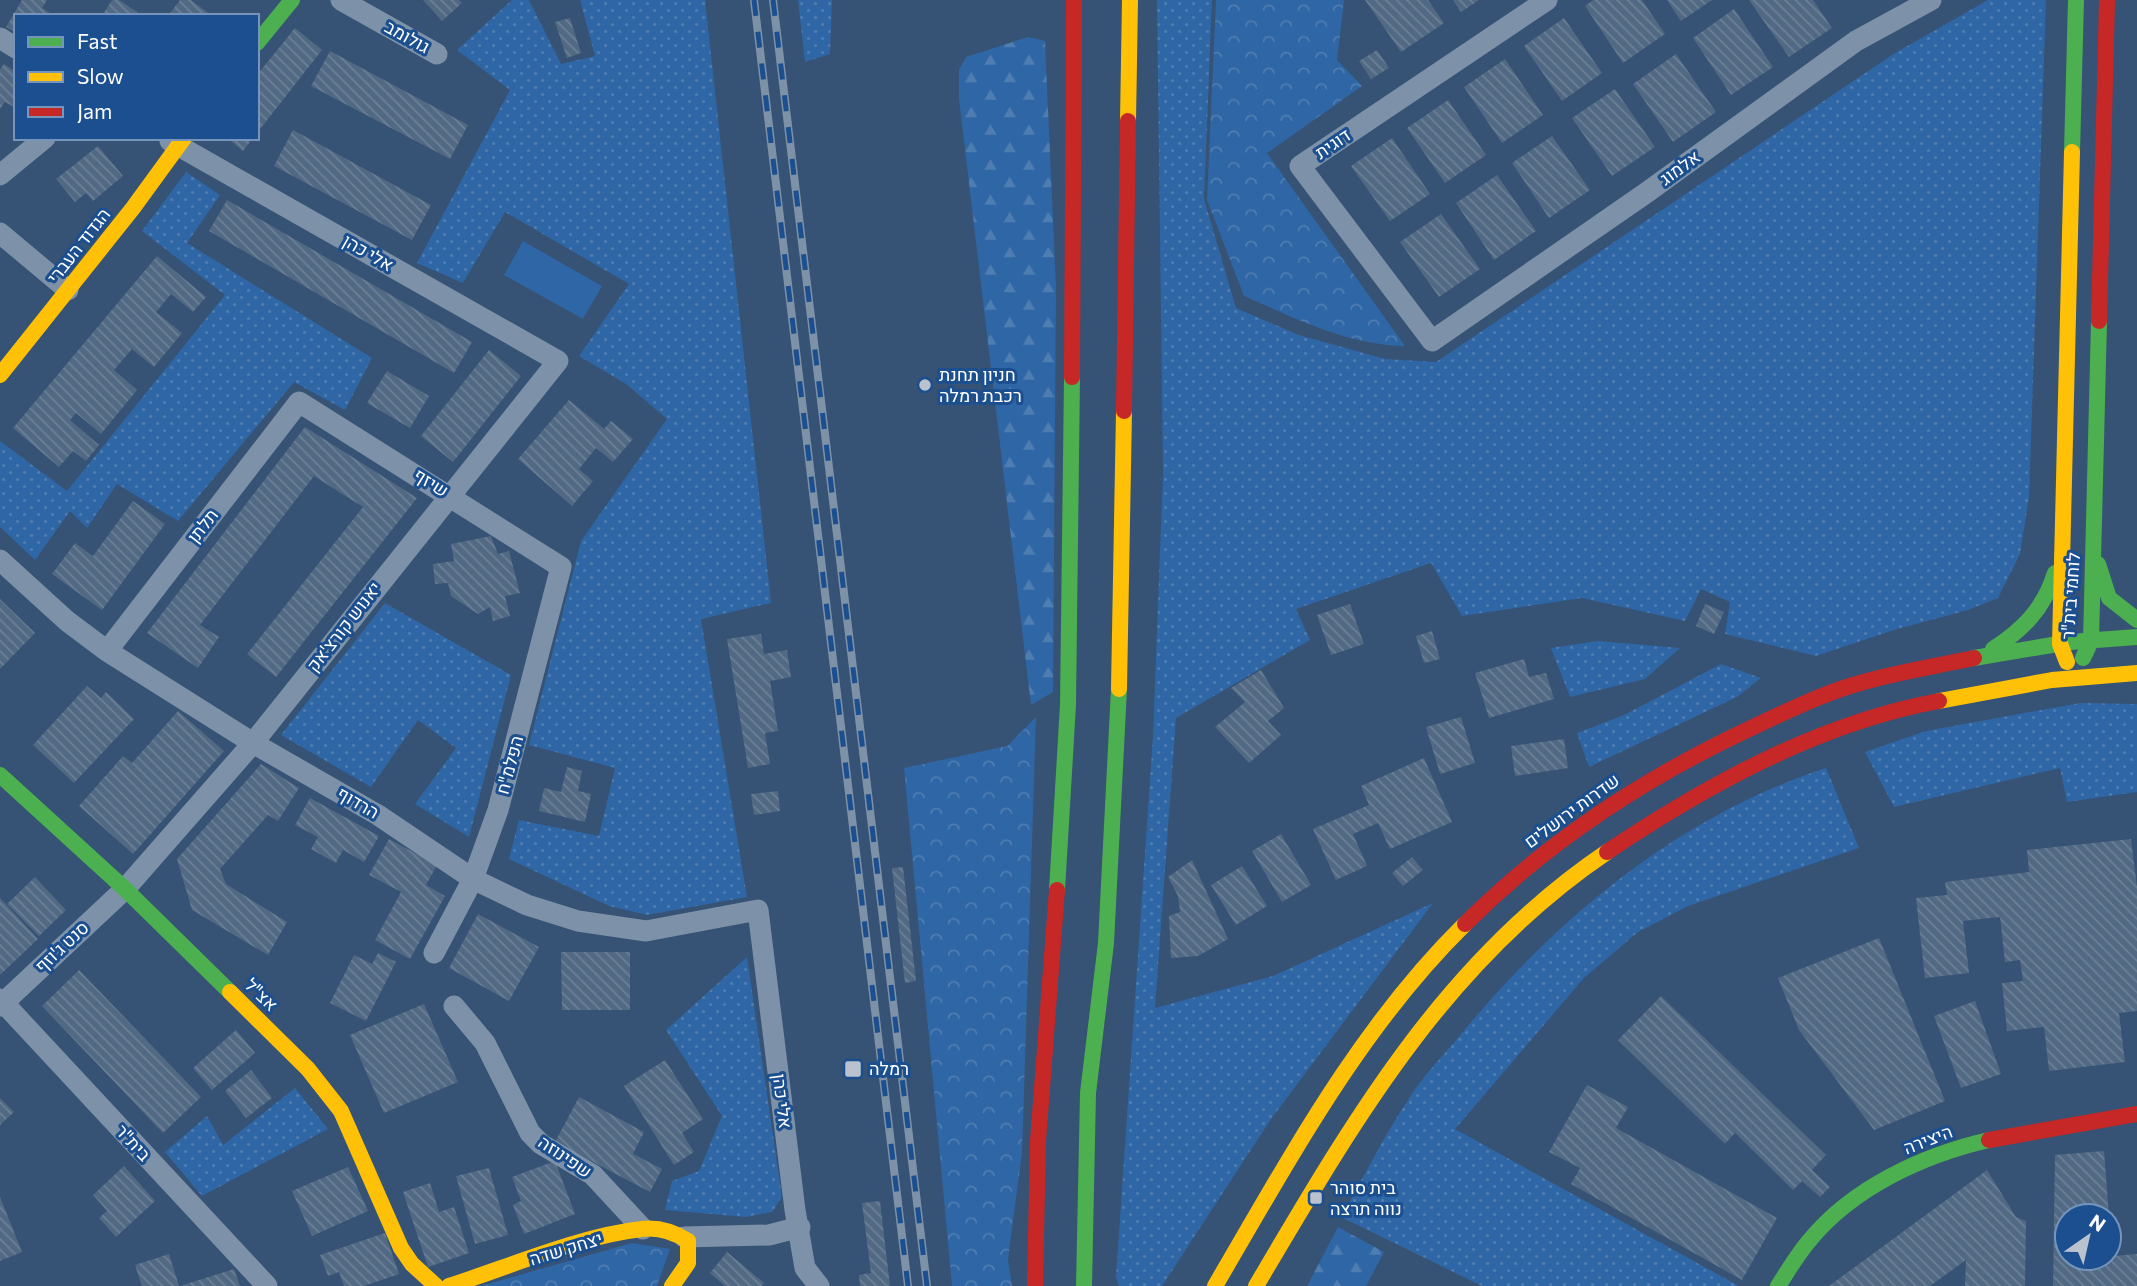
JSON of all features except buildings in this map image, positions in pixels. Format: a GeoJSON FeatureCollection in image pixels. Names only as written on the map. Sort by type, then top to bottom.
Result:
{"type":"FeatureCollection","features":[{"type":"Feature","properties":{"kind":"main road"},"geometry":{"type":"LineString","coordinates":[[259,41],[292,0]]}},
{"type":"Feature","properties":{"kind":"main road"},"geometry":{"type":"LineString","coordinates":[[1035,1286],[1042,1067],[1055,937],[1068,706],[1074,0]]}},
{"type":"Feature","properties":{"kind":"main road"},"geometry":{"type":"LineString","coordinates":[[1085,1281],[1088,1093],[1106,943],[1119,708],[1130,0]]}},
{"type":"Feature","properties":{"kind":"main road","name":"לוחמי בית\"ר"},"geometry":{"type":"LineString","coordinates":[[2073,678],[2060,644],[2076,0]]}},
{"type":"Feature","properties":{"kind":"main road","name":"לוחמי בית\"ר"},"geometry":{"type":"LineString","coordinates":[[2073,678],[2091,640],[2106,0]]}},
{"type":"Feature","properties":{"kind":"main road","name":"הגדוד העברי"},"geometry":{"type":"LineString","coordinates":[[0,374],[68,290],[176,141]]}},
{"type":"Feature","properties":{"kind":"main road"},"geometry":{"type":"LineString","coordinates":[[1950,663],[1990,651],[2024,630],[2037,617],[2051,589],[2063,541]]}},
{"type":"Feature","properties":{"kind":"main road"},"geometry":{"type":"LineString","coordinates":[[2094,546],[2109,598],[2137,620]]}},
{"type":"Feature","properties":{"kind":"main road","name":"שדרות ירושלים"},"geometry":{"type":"LineString","coordinates":[[1215,1286],[1331,1093],[1380,1022],[1451,937],[1506,884],[1610,803],[1729,738],[1844,688],[1882,676],[2015,649],[2137,637]]}},
{"type":"Feature","properties":{"kind":"main road"},"geometry":{"type":"LineString","coordinates":[[1256,1286],[1361,1112],[1409,1044],[1486,952],[1577,872],[1630,833],[1745,769],[1856,721],[1891,710],[2021,684],[2137,673]]}},
{"type":"Feature","properties":{"kind":"main road","name":"אצ\"ל"},"geometry":{"type":"LineString","coordinates":[[0,775],[125,889],[308,1069],[341,1111],[364,1158],[401,1248],[412,1264],[436,1286]]}},
{"type":"Feature","properties":{"kind":"main road","name":"היצירה"},"geometry":{"type":"LineString","coordinates":[[1779,1286],[1804,1247],[1832,1216],[1870,1188],[1904,1170],[2000,1135],[2137,1114]]}},
{"type":"Feature","properties":{"kind":"main road","name":"יצחק שדה"},"geometry":{"type":"LineString","coordinates":[[449,1286],[585,1242],[643,1229],[673,1231],[687,1244]]}},
{"type":"Feature","properties":{"kind":"main road"},"geometry":{"type":"LineString","coordinates":[[672,1286],[688,1263],[687,1244]]}},
{"type":"Feature","properties":{"kind":"street","name":"גולומב"},"geometry":{"type":"LineString","coordinates":[[341,0],[437,54]]}},
{"type":"Feature","properties":{"kind":"street","name":"דוגית"},"geometry":{"type":"LineString","coordinates":[[1432,341],[1300,166],[1547,0]]}},
{"type":"Feature","properties":{"kind":"street","name":"אלמוג"},"geometry":{"type":"LineString","coordinates":[[1432,341],[1646,193],[1856,41],[1931,0]]}},
{"type":"Feature","properties":{"kind":"street"},"geometry":{"type":"LineString","coordinates":[[0,175],[43,140]]}},
{"type":"Feature","properties":{"kind":"street","name":"אלי כהן"},"geometry":{"type":"LineString","coordinates":[[176,141],[558,361]]}},
{"type":"Feature","properties":{"kind":"street"},"geometry":{"type":"LineString","coordinates":[[0,233],[68,290]]}},
{"type":"Feature","properties":{"kind":"street","name":"יאנוש קורצ'אק"},"geometry":{"type":"LineString","coordinates":[[125,889],[253,743],[558,361]]}},
{"type":"Feature","properties":{"kind":"street","name":"שיזף"},"geometry":{"type":"LineString","coordinates":[[299,402],[561,567]]}},
{"type":"Feature","properties":{"kind":"street","name":"תלתן"},"geometry":{"type":"LineString","coordinates":[[107,651],[299,402]]}},
{"type":"Feature","properties":{"kind":"street","name":"הרדוף"},"geometry":{"type":"LineString","coordinates":[[0,560],[66,621],[107,651],[253,743],[378,814],[473,879],[527,905],[565,917],[646,931],[758,911]]}},
{"type":"Feature","properties":{"kind":"street","name":"הפלמ\"ח"},"geometry":{"type":"LineString","coordinates":[[434,953],[473,879],[498,810],[561,567]]}},
{"type":"Feature","properties":{"kind":"street","name":"סנט ג'וזף"},"geometry":{"type":"LineString","coordinates":[[1,1002],[125,889]]}},
{"type":"Feature","properties":{"kind":"street","name":"אלי כהן"},"geometry":{"type":"LineString","coordinates":[[758,911],[805,1268],[819,1286]]}},
{"type":"Feature","properties":{"kind":"street","name":"בית\"ר"},"geometry":{"type":"LineString","coordinates":[[1,1002],[267,1286]]}},
{"type":"Feature","properties":{"kind":"street","name":"שפינוזה"},"geometry":{"type":"LineString","coordinates":[[454,1006],[485,1043],[530,1133],[541,1144],[593,1175],[643,1229]]}},
{"type":"Feature","properties":{"kind":"street"},"geometry":{"type":"LineString","coordinates":[[687,1244],[714,1237],[769,1235],[800,1227]]}},
{"type":"Feature","properties":{"kind":"green space"},"geometry":{"type":"Polygon","coordinates":[[[512,0],[529,0],[561,64],[595,56],[580,0],[705,0],[771,603],[701,619],[747,897],[647,915],[609,906],[509,859],[519,820],[599,836],[615,768],[529,745],[581,541],[667,419],[626,384],[579,356],[629,284],[505,212],[463,283],[417,263],[510,90],[457,50],[512,0]]]}},
{"type":"Feature","properties":{"kind":"green space"},"geometry":{"type":"Polygon","coordinates":[[[798,0],[832,0],[830,54],[805,62],[798,0]]]}},
{"type":"Feature","properties":{"kind":"green space"},"geometry":{"type":"Polygon","coordinates":[[[1157,0],[1212,0],[1204,199],[1236,308],[1299,335],[1385,359],[1436,362],[1895,53],[1988,0],[2046,0],[2029,497],[2020,554],[1998,598],[1968,610],[1894,630],[1816,656],[1725,634],[1730,602],[1701,589],[1685,621],[1582,598],[1462,616],[1431,563],[1296,609],[1310,640],[1176,718],[1155,1008],[1273,976],[1433,903],[1271,1119],[1162,1286],[1119,1286],[1116,1277],[1153,736],[1163,473],[1157,0]]]}},
{"type":"Feature","properties":{"kind":"green space"},"geometry":{"type":"Polygon","coordinates":[[[1216,0],[1344,0],[1337,60],[1362,86],[1267,153],[1405,346],[1384,345],[1343,336],[1244,296],[1207,200],[1216,0]]]}},
{"type":"Feature","properties":{"kind":"green space"},"geometry":{"type":"Polygon","coordinates":[[[1028,37],[1045,41],[1056,288],[1053,692],[1031,705],[959,99],[959,70],[966,57],[1028,37]]]}},
{"type":"Feature","properties":{"kind":"green space"},"geometry":{"type":"Polygon","coordinates":[[[186,172],[220,195],[187,243],[372,358],[345,410],[294,382],[178,521],[117,484],[87,528],[70,511],[35,560],[0,527],[0,441],[67,491],[225,295],[142,231],[186,172]]]}},
{"type":"Feature","properties":{"kind":"green space"},"geometry":{"type":"Polygon","coordinates":[[[523,241],[602,286],[583,319],[504,275],[523,241]]]}},
{"type":"Feature","properties":{"kind":"green space"},"geometry":{"type":"Polygon","coordinates":[[[385,603],[511,675],[469,837],[415,804],[456,748],[418,720],[371,787],[281,735],[385,603]]]}},
{"type":"Feature","properties":{"kind":"green space"},"geometry":{"type":"Polygon","coordinates":[[[1598,641],[1680,648],[1645,679],[1570,697],[1551,648],[1598,641]]]}},
{"type":"Feature","properties":{"kind":"green space"},"geometry":{"type":"Polygon","coordinates":[[[1721,664],[1761,678],[1737,697],[1589,767],[1577,733],[1624,715],[1721,664]]]}},
{"type":"Feature","properties":{"kind":"green space"},"geometry":{"type":"Polygon","coordinates":[[[2080,703],[2137,704],[2137,792],[2067,802],[2060,768],[1894,807],[1865,752],[1926,731],[2080,703]]]}},
{"type":"Feature","properties":{"kind":"green space"},"geometry":{"type":"Polygon","coordinates":[[[1036,717],[1022,1153],[1008,1259],[1012,1286],[952,1286],[904,768],[1007,746],[1036,717]]]}},
{"type":"Feature","properties":{"kind":"green space"},"geometry":{"type":"Polygon","coordinates":[[[1826,768],[1859,848],[1688,906],[1638,932],[1584,978],[1455,1129],[1739,1286],[1482,1286],[1341,1217],[1391,1126],[1421,1082],[1495,995],[1577,914],[1622,877],[1670,843],[1720,814],[1772,789],[1826,768]]]}},
{"type":"Feature","properties":{"kind":"green space"},"geometry":{"type":"Polygon","coordinates":[[[747,957],[782,1197],[772,1212],[746,1217],[665,1210],[672,1181],[699,1171],[722,1116],[666,1030],[747,957]]]}},
{"type":"Feature","properties":{"kind":"green space"},"geometry":{"type":"Polygon","coordinates":[[[295,1088],[328,1129],[202,1196],[165,1152],[207,1116],[223,1145],[295,1088]]]}},
{"type":"Feature","properties":{"kind":"green space"},"geometry":{"type":"Polygon","coordinates":[[[1338,1227],[1384,1252],[1366,1286],[1307,1286],[1338,1227]]]}},
{"type":"Feature","properties":{"kind":"green space"},"geometry":{"type":"Polygon","coordinates":[[[632,1243],[670,1249],[657,1286],[481,1286],[632,1243]]]}},
{"type":"Feature","properties":{"kind":"railway"},"geometry":{"type":"LineString","coordinates":[[754,0],[908,1286]]}},
{"type":"Feature","properties":{"kind":"railway"},"geometry":{"type":"LineString","coordinates":[[773,0],[927,1286]]}},
{"type":"Feature","properties":{"kind":"traffic: fast"},"geometry":{"type":"LineString","coordinates":[[259,41],[292,0]]}},
{"type":"Feature","properties":{"kind":"traffic: fast"},"geometry":{"type":"LineString","coordinates":[[2072,152],[2076,0]]}},
{"type":"Feature","properties":{"kind":"traffic: fast"},"geometry":{"type":"LineString","coordinates":[[2083,658],[2091,641],[2099,321]]}},
{"type":"Feature","properties":{"kind":"traffic: fast"},"geometry":{"type":"LineString","coordinates":[[1057,890],[1068,705],[1072,377]]}},
{"type":"Feature","properties":{"kind":"traffic: fast"},"geometry":{"type":"LineString","coordinates":[[2098,564],[2109,598],[2137,620]]}},
{"type":"Feature","properties":{"kind":"traffic: fast"},"geometry":{"type":"LineString","coordinates":[[1993,649],[2032,617],[2045,597],[2055,573]]}},
{"type":"Feature","properties":{"kind":"traffic: fast"},"geometry":{"type":"LineString","coordinates":[[1974,658],[2070,642],[2137,637]]}},
{"type":"Feature","properties":{"kind":"traffic: fast"},"geometry":{"type":"LineString","coordinates":[[1084,1286],[1088,1093],[1106,943],[1119,689]]}},
{"type":"Feature","properties":{"kind":"traffic: fast"},"geometry":{"type":"LineString","coordinates":[[0,775],[125,889],[230,992]]}},
{"type":"Feature","properties":{"kind":"traffic: fast"},"geometry":{"type":"LineString","coordinates":[[1778,1286],[1805,1246],[1826,1222],[1867,1190],[1914,1165],[1964,1146],[1989,1140]]}},
{"type":"Feature","properties":{"kind":"traffic: slow"},"geometry":{"type":"LineString","coordinates":[[1128,121],[1130,0]]}},
{"type":"Feature","properties":{"kind":"traffic: slow"},"geometry":{"type":"LineString","coordinates":[[0,375],[133,208],[183,140]]}},
{"type":"Feature","properties":{"kind":"traffic: slow"},"geometry":{"type":"LineString","coordinates":[[2067,662],[2060,644],[2072,152]]}},
{"type":"Feature","properties":{"kind":"traffic: slow"},"geometry":{"type":"LineString","coordinates":[[1119,689],[1124,411]]}},
{"type":"Feature","properties":{"kind":"traffic: slow"},"geometry":{"type":"LineString","coordinates":[[1939,701],[2052,680],[2137,673]]}},
{"type":"Feature","properties":{"kind":"traffic: slow"},"geometry":{"type":"LineString","coordinates":[[1256,1286],[1367,1106],[1450,994],[1497,943],[1549,896],[1607,852]]}},
{"type":"Feature","properties":{"kind":"traffic: slow"},"geometry":{"type":"LineString","coordinates":[[1215,1286],[1299,1143],[1359,1051],[1427,964],[1465,924]]}},
{"type":"Feature","properties":{"kind":"traffic: slow"},"geometry":{"type":"LineString","coordinates":[[230,992],[308,1069],[341,1111],[401,1248],[412,1264],[436,1286]]}},
{"type":"Feature","properties":{"kind":"traffic: slow"},"geometry":{"type":"LineString","coordinates":[[449,1286],[569,1245],[618,1233],[649,1229],[667,1231],[688,1241],[688,1263],[672,1286]]}},
{"type":"Feature","properties":{"kind":"traffic: jam"},"geometry":{"type":"LineString","coordinates":[[1072,377],[1074,0]]}},
{"type":"Feature","properties":{"kind":"traffic: jam"},"geometry":{"type":"LineString","coordinates":[[2099,321],[2107,0]]}},
{"type":"Feature","properties":{"kind":"traffic: jam"},"geometry":{"type":"LineString","coordinates":[[1124,411],[1128,121]]}},
{"type":"Feature","properties":{"kind":"traffic: jam"},"geometry":{"type":"LineString","coordinates":[[1465,924],[1496,894],[1563,840],[1634,791],[1708,749],[1837,690],[1880,677],[1974,658]]}},
{"type":"Feature","properties":{"kind":"traffic: jam"},"geometry":{"type":"LineString","coordinates":[[1607,852],[1684,803],[1765,760],[1851,724],[1939,701]]}},
{"type":"Feature","properties":{"kind":"traffic: jam"},"geometry":{"type":"LineString","coordinates":[[1035,1286],[1038,1141],[1057,890]]}},
{"type":"Feature","properties":{"kind":"traffic: jam"},"geometry":{"type":"LineString","coordinates":[[1989,1140],[2137,1114]]}},
{"type":"Feature","properties":{"kind":"place","name":"חניון תחנת רכבת רמלה"},"geometry":{"type":"Point","coordinates":[925,385]}},
{"type":"Feature","properties":{"kind":"place","name":"רמלה"},"geometry":{"type":"Point","coordinates":[853,1069]}},
{"type":"Feature","properties":{"kind":"place","name":"בית סוהר נווה תרצה"},"geometry":{"type":"Point","coordinates":[1316,1198]}}]}
